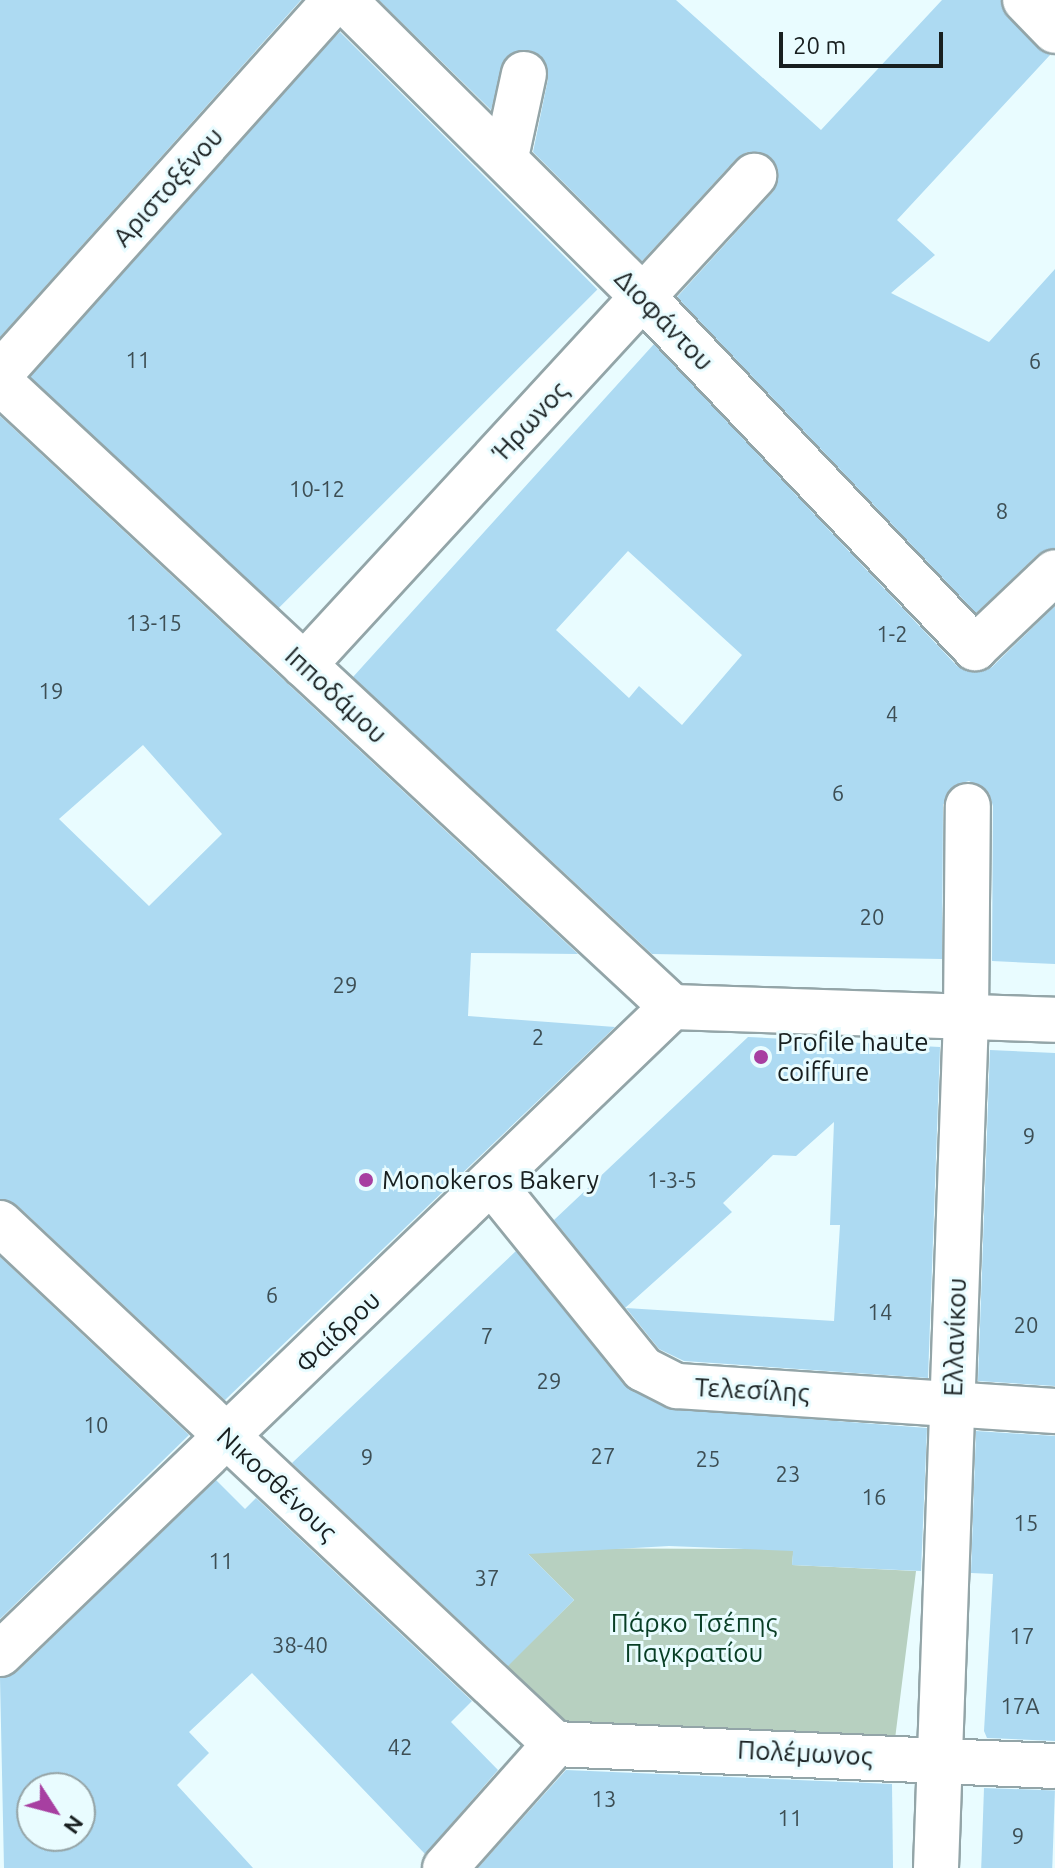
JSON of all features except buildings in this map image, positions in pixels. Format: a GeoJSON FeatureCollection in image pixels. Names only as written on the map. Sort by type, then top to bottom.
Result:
{"type":"FeatureCollection","features":[{"type":"Feature","properties":{"kind":"street","name":"Αριστοξένου"},"geometry":{"type":"LineString","coordinates":[[0,374],[335,0]]}},
{"type":"Feature","properties":{"kind":"street","name":"Διοφάντου"},"geometry":{"type":"LineString","coordinates":[[344,0],[506,157],[644,298],[975,648],[1055,572]]}},
{"type":"Feature","properties":{"kind":"street"},"geometry":{"type":"LineString","coordinates":[[1025,0],[1055,31]]}},
{"type":"Feature","properties":{"kind":"street"},"geometry":{"type":"LineString","coordinates":[[506,157],[524,74]]}},
{"type":"Feature","properties":{"kind":"street","name":"Ήρωνος"},"geometry":{"type":"LineString","coordinates":[[304,665],[754,176]]}},
{"type":"Feature","properties":{"kind":"street","name":"Ιπποδάμου"},"geometry":{"type":"LineString","coordinates":[[0,382],[672,1007]]}},
{"type":"Feature","properties":{"kind":"street","name":"Ελλανίκου"},"geometry":{"type":"LineString","coordinates":[[936,1868],[966,1017],[968,806]]}},
{"type":"Feature","properties":{"kind":"street"},"geometry":{"type":"LineString","coordinates":[[672,1007],[1055,1020]]}},
{"type":"Feature","properties":{"kind":"street","name":"Φαίδρου"},"geometry":{"type":"LineString","coordinates":[[0,1654],[493,1184],[672,1007]]}},
{"type":"Feature","properties":{"kind":"street","name":"Τελεσίλης"},"geometry":{"type":"LineString","coordinates":[[493,1184],[643,1369],[677,1386],[952,1401],[1055,1411]]}},
{"type":"Feature","properties":{"kind":"street","name":"Νικοσθένους"},"geometry":{"type":"LineString","coordinates":[[0,1223],[555,1744]]}},
{"type":"Feature","properties":{"kind":"street"},"geometry":{"type":"LineString","coordinates":[[445,1868],[555,1744]]}},
{"type":"Feature","properties":{"kind":"street","name":"Πολέμωνος"},"geometry":{"type":"LineString","coordinates":[[555,1744],[1055,1766]]}},
{"type":"Feature","properties":{"kind":"green space","name":"Πάρκο Τσέπης Παγκρατίου"},"geometry":{"type":"Polygon","coordinates":[[[794,1544],[792,1565],[916,1571],[895,1739],[565,1723],[507,1666],[574,1600],[522,1548],[741,1549],[794,1544]]]}},
{"type":"Feature","properties":{"kind":"place","name":"Profile haute coiffure"},"geometry":{"type":"Point","coordinates":[761,1057]}},
{"type":"Feature","properties":{"kind":"place","name":"Monokeros Bakery"},"geometry":{"type":"Point","coordinates":[366,1180]}}]}
